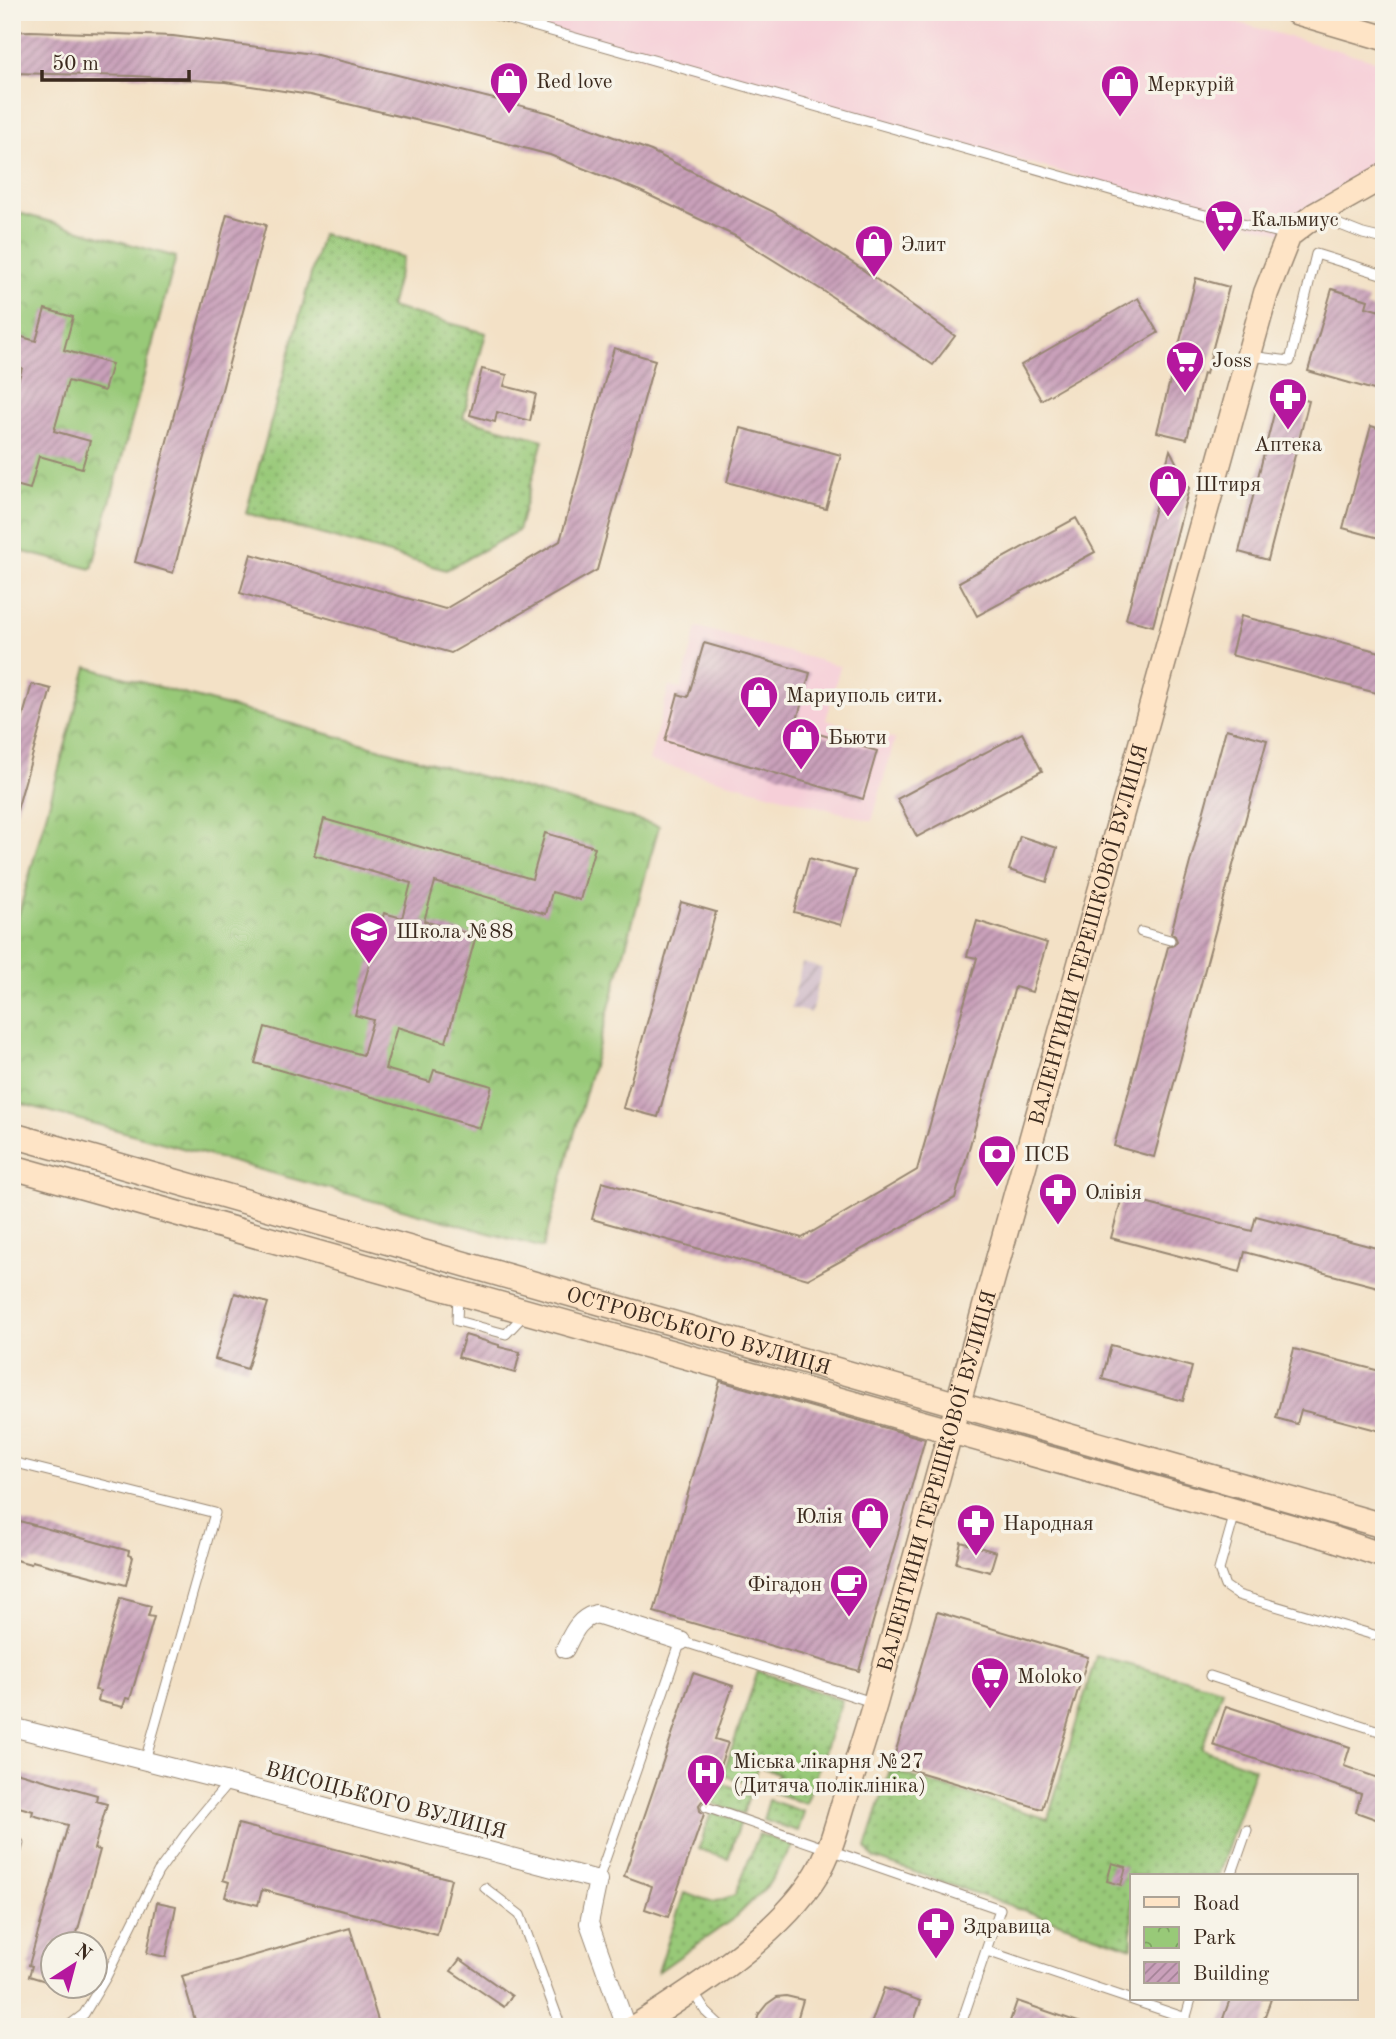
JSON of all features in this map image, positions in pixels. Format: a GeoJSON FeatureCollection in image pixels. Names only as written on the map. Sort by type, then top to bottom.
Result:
{"type":"FeatureCollection","features":[{"type":"Feature","properties":{"kind":"street"},"geometry":{"type":"LineString","coordinates":[[1296,12],[1384,38]]}},
{"type":"Feature","properties":{"kind":"street"},"geometry":{"type":"LineString","coordinates":[[1289,235],[1315,215],[1384,176]]}},
{"type":"Feature","properties":{"kind":"street","name":"ВАЛЕНТИНИ ТЕРЕШКОВОЇ ВУЛИЦЯ"},"geometry":{"type":"LineString","coordinates":[[635,2027],[692,1990],[752,1944],[797,1903],[818,1873],[829,1850],[875,1703],[1266,293],[1289,235]]}},
{"type":"Feature","properties":{"kind":"street","name":"ОСТРОВСЬКОГО ВУЛИЦЯ"},"geometry":{"type":"LineString","coordinates":[[12,1135],[1384,1526]]}},
{"type":"Feature","properties":{"kind":"street","name":"ОСТРОВСЬКОГО ВУЛИЦЯ"},"geometry":{"type":"LineString","coordinates":[[12,1167],[1236,1511],[1384,1556]]}},
{"type":"Feature","properties":{"kind":"street"},"geometry":{"type":"LineString","coordinates":[[565,1649],[579,1623],[596,1614],[681,1641]]}},
{"type":"Feature","properties":{"kind":"street","name":"ВИСОЦЬКОГО ВУЛИЦЯ"},"geometry":{"type":"LineString","coordinates":[[12,1727],[598,1880]]}},
{"type":"Feature","properties":{"kind":"street"},"geometry":{"type":"LineString","coordinates":[[598,1880],[589,1923],[626,2027]]}},
{"type":"Feature","properties":{"kind":"street"},"geometry":{"type":"LineString","coordinates":[[12,2025],[18,2027]]}},
{"type":"Feature","properties":{"kind":"lane"},"geometry":{"type":"LineString","coordinates":[[484,12],[1156,203],[1289,235]]}},
{"type":"Feature","properties":{"kind":"lane"},"geometry":{"type":"LineString","coordinates":[[1315,215],[1384,239]]}},
{"type":"Feature","properties":{"kind":"lane"},"geometry":{"type":"LineString","coordinates":[[1249,356],[1290,362],[1316,254],[1384,275]]}},
{"type":"Feature","properties":{"kind":"lane"},"geometry":{"type":"LineString","coordinates":[[1141,932],[1170,940]]}},
{"type":"Feature","properties":{"kind":"lane"},"geometry":{"type":"LineString","coordinates":[[12,1462],[215,1513],[145,1761]]}},
{"type":"Feature","properties":{"kind":"lane"},"geometry":{"type":"LineString","coordinates":[[1236,1511],[1219,1570],[1225,1586],[1238,1595],[1384,1638]]}},
{"type":"Feature","properties":{"kind":"lane"},"geometry":{"type":"LineString","coordinates":[[598,1880],[681,1641],[875,1703]]}},
{"type":"Feature","properties":{"kind":"lane"},"geometry":{"type":"LineString","coordinates":[[1210,1676],[1382,1732],[1384,1740]]}},
{"type":"Feature","properties":{"kind":"lane"},"geometry":{"type":"LineString","coordinates":[[67,2027],[84,2014],[106,1977],[158,1872],[229,1782]]}},
{"type":"Feature","properties":{"kind":"lane"},"geometry":{"type":"LineString","coordinates":[[706,1807],[1000,1909],[960,2027]]}},
{"type":"Feature","properties":{"kind":"lane"},"geometry":{"type":"LineString","coordinates":[[1232,1874],[1247,1830]]}},
{"type":"Feature","properties":{"kind":"lane"},"geometry":{"type":"LineString","coordinates":[[12,1869],[19,1843]]}},
{"type":"Feature","properties":{"kind":"lane"},"geometry":{"type":"LineString","coordinates":[[485,1888],[520,1915],[561,2027]]}},
{"type":"Feature","properties":{"kind":"lane"},"geometry":{"type":"LineString","coordinates":[[987,1951],[1185,2022],[1191,2000]]}},
{"type":"Feature","properties":{"kind":"lane"},"geometry":{"type":"LineString","coordinates":[[692,1990],[706,2012],[722,2027]]}},
{"type":"Feature","properties":{"kind":"shaded area","name":"Меркурій"},"geometry":{"type":"Polygon","coordinates":[[[484,12],[1199,12],[1384,63],[1384,176],[1289,235],[484,12]]]}},
{"type":"Feature","properties":{"kind":"shaded area","name":"Мариуполь сити."},"geometry":{"type":"Polygon","coordinates":[[[697,627],[840,666],[826,720],[895,739],[872,821],[649,761],[669,686],[681,689],[697,627]]]}},
{"type":"Feature","properties":{"kind":"shaded area"},"geometry":{"type":"Polygon","coordinates":[[[802,963],[822,968],[811,1013],[791,1008],[802,963]]]}},
{"type":"Feature","properties":{"kind":"green space"},"geometry":{"type":"Polygon","coordinates":[[[12,211],[176,257],[92,569],[12,549],[12,211]]]}},
{"type":"Feature","properties":{"kind":"green space"},"geometry":{"type":"Polygon","coordinates":[[[322,234],[403,257],[390,307],[486,333],[463,418],[543,440],[518,531],[446,570],[246,513],[322,234]]]}},
{"type":"Feature","properties":{"kind":"green space"},"geometry":{"type":"Polygon","coordinates":[[[87,667],[659,826],[543,1248],[12,1101],[12,938],[87,667]]]}},
{"type":"Feature","properties":{"kind":"green space"},"geometry":{"type":"Polygon","coordinates":[[[1096,1656],[1222,1689],[1202,1749],[1255,1768],[1219,1874],[1130,1874],[1130,1947],[874,1858],[866,1848],[890,1770],[1048,1819],[1096,1656]]]}},
{"type":"Feature","properties":{"kind":"green space"},"geometry":{"type":"Polygon","coordinates":[[[758,1671],[842,1700],[806,1804],[772,1792],[778,1773],[758,1766],[752,1785],[723,1775],[758,1671]]]}},
{"type":"Feature","properties":{"kind":"green space"},"geometry":{"type":"Polygon","coordinates":[[[721,1783],[750,1793],[743,1814],[714,1804],[721,1783]]]}},
{"type":"Feature","properties":{"kind":"green space"},"geometry":{"type":"Polygon","coordinates":[[[769,1800],[804,1812],[798,1831],[763,1820],[769,1800]]]}},
{"type":"Feature","properties":{"kind":"green space"},"geometry":{"type":"Polygon","coordinates":[[[711,1812],[741,1821],[728,1859],[699,1849],[711,1812]]]}},
{"type":"Feature","properties":{"kind":"green space"},"geometry":{"type":"Polygon","coordinates":[[[759,1834],[793,1845],[768,1885],[737,1916],[658,1972],[684,1893],[714,1902],[735,1895],[759,1834]]]}},
{"type":"Feature","properties":{"kind":"building"},"geometry":{"type":"Polygon","coordinates":[[[12,32],[173,36],[313,54],[550,113],[651,151],[772,211],[859,267],[955,336],[933,365],[825,292],[735,236],[640,191],[550,155],[310,95],[225,82],[133,76],[12,73],[12,32]]]}},
{"type":"Feature","properties":{"kind":"building"},"geometry":{"type":"Polygon","coordinates":[[[227,214],[266,225],[173,573],[135,562],[227,214]]]}},
{"type":"Feature","properties":{"kind":"building"},"geometry":{"type":"Polygon","coordinates":[[[1196,278],[1229,287],[1206,374],[1203,373],[1187,439],[1157,432],[1196,278]]]}},
{"type":"Feature","properties":{"kind":"building"},"geometry":{"type":"Polygon","coordinates":[[[1332,289],[1368,300],[1366,307],[1384,312],[1384,393],[1308,371],[1332,289]]]}},
{"type":"Feature","properties":{"kind":"building"},"geometry":{"type":"Polygon","coordinates":[[[1138,298],[1158,333],[1041,400],[1021,365],[1138,298]]]}},
{"type":"Feature","properties":{"kind":"building"},"geometry":{"type":"Polygon","coordinates":[[[45,309],[73,317],[64,350],[112,364],[104,391],[68,381],[54,431],[90,441],[82,468],[39,456],[30,489],[12,484],[12,402],[22,368],[12,365],[12,334],[36,341],[45,309]]]}},
{"type":"Feature","properties":{"kind":"building"},"geometry":{"type":"Polygon","coordinates":[[[614,348],[655,360],[597,570],[451,653],[240,593],[251,554],[445,609],[560,541],[614,348]]]}},
{"type":"Feature","properties":{"kind":"building"},"geometry":{"type":"Polygon","coordinates":[[[482,369],[507,375],[504,386],[536,394],[530,421],[497,412],[495,422],[470,415],[482,369]]]}},
{"type":"Feature","properties":{"kind":"building"},"geometry":{"type":"Polygon","coordinates":[[[1279,394],[1309,401],[1268,560],[1239,552],[1279,394]]]}},
{"type":"Feature","properties":{"kind":"building"},"geometry":{"type":"Polygon","coordinates":[[[1371,426],[1384,430],[1384,522],[1379,538],[1343,528],[1371,426]]]}},
{"type":"Feature","properties":{"kind":"building"},"geometry":{"type":"Polygon","coordinates":[[[741,428],[841,455],[826,509],[727,482],[741,428]]]}},
{"type":"Feature","properties":{"kind":"building"},"geometry":{"type":"Polygon","coordinates":[[[1170,450],[1189,488],[1153,626],[1126,619],[1170,450]]]}},
{"type":"Feature","properties":{"kind":"building"},"geometry":{"type":"Polygon","coordinates":[[[1076,518],[1095,552],[977,616],[959,582],[1076,518]]]}},
{"type":"Feature","properties":{"kind":"building"},"geometry":{"type":"Polygon","coordinates":[[[1241,616],[1384,653],[1384,695],[1231,655],[1241,616]]]}},
{"type":"Feature","properties":{"kind":"building"},"geometry":{"type":"Polygon","coordinates":[[[704,643],[810,673],[795,727],[877,751],[863,799],[665,741],[678,694],[688,697],[704,643]]]}},
{"type":"Feature","properties":{"kind":"building"},"geometry":{"type":"Polygon","coordinates":[[[32,684],[51,689],[17,810],[12,810],[12,755],[32,684]]]}},
{"type":"Feature","properties":{"kind":"building"},"geometry":{"type":"Polygon","coordinates":[[[1226,729],[1267,740],[1154,1157],[1114,1146],[1168,947],[1177,941],[1171,933],[1226,729]]]}},
{"type":"Feature","properties":{"kind":"building"},"geometry":{"type":"Polygon","coordinates":[[[1022,733],[1042,771],[917,837],[897,799],[1022,733]]]}},
{"type":"Feature","properties":{"kind":"building"},"geometry":{"type":"Polygon","coordinates":[[[324,819],[532,879],[545,833],[595,847],[580,900],[552,892],[546,914],[435,882],[424,921],[476,936],[446,1042],[397,1027],[385,1069],[430,1082],[434,1070],[492,1086],[480,1128],[255,1063],[265,1027],[363,1055],[373,1020],[355,1015],[384,913],[402,918],[411,883],[314,855],[324,819]]]}},
{"type":"Feature","properties":{"kind":"building"},"geometry":{"type":"Polygon","coordinates":[[[1020,836],[1057,848],[1047,882],[1009,870],[1020,836]]]}},
{"type":"Feature","properties":{"kind":"building"},"geometry":{"type":"Polygon","coordinates":[[[809,858],[856,871],[841,925],[794,912],[809,858]]]}},
{"type":"Feature","properties":{"kind":"building"},"geometry":{"type":"Polygon","coordinates":[[[681,902],[716,912],[658,1117],[623,1108],[681,902]]]}},
{"type":"Feature","properties":{"kind":"building"},"geometry":{"type":"Polygon","coordinates":[[[977,921],[1047,943],[1032,992],[1015,987],[955,1198],[808,1279],[592,1219],[602,1182],[802,1238],[917,1170],[977,958],[967,956],[977,921]]]}},
{"type":"Feature","properties":{"kind":"building"},"geometry":{"type":"Polygon","coordinates":[[[1122,1197],[1252,1231],[1256,1216],[1384,1250],[1384,1266],[1378,1287],[1245,1252],[1240,1272],[1111,1238],[1122,1197]]]}},
{"type":"Feature","properties":{"kind":"building"},"geometry":{"type":"Polygon","coordinates":[[[235,1293],[268,1303],[247,1369],[215,1359],[235,1293]]]}},
{"type":"Feature","properties":{"kind":"building"},"geometry":{"type":"Polygon","coordinates":[[[465,1335],[520,1352],[515,1373],[458,1357],[465,1335]]]}},
{"type":"Feature","properties":{"kind":"building"},"geometry":{"type":"Polygon","coordinates":[[[1111,1345],[1192,1367],[1183,1401],[1102,1379],[1111,1345]]]}},
{"type":"Feature","properties":{"kind":"building"},"geometry":{"type":"Polygon","coordinates":[[[1294,1349],[1384,1372],[1380,1393],[1384,1394],[1384,1432],[1301,1410],[1297,1424],[1276,1418],[1294,1349]]]}},
{"type":"Feature","properties":{"kind":"building"},"geometry":{"type":"Polygon","coordinates":[[[720,1381],[925,1439],[859,1671],[654,1612],[720,1381]]]}},
{"type":"Feature","properties":{"kind":"building"},"geometry":{"type":"Polygon","coordinates":[[[12,1519],[129,1551],[128,1555],[133,1557],[126,1585],[32,1561],[31,1564],[12,1559],[12,1519]]]}},
{"type":"Feature","properties":{"kind":"building","name":"Народная"},"geometry":{"type":"Polygon","coordinates":[[[961,1542],[996,1552],[990,1572],[956,1563],[961,1542]]]}},
{"type":"Feature","properties":{"kind":"building"},"geometry":{"type":"Polygon","coordinates":[[[120,1598],[151,1606],[148,1616],[154,1617],[130,1699],[126,1698],[123,1707],[98,1701],[100,1691],[95,1690],[120,1598]]]}},
{"type":"Feature","properties":{"kind":"building","name":"Moloko"},"geometry":{"type":"Polygon","coordinates":[[[937,1612],[1088,1657],[1042,1809],[892,1764],[937,1612]]]}},
{"type":"Feature","properties":{"kind":"building"},"geometry":{"type":"Polygon","coordinates":[[[693,1673],[733,1686],[715,1739],[728,1743],[708,1800],[699,1805],[704,1814],[668,1917],[645,1909],[652,1886],[624,1876],[693,1673]]]}},
{"type":"Feature","properties":{"kind":"building"},"geometry":{"type":"Polygon","coordinates":[[[1226,1706],[1350,1747],[1344,1766],[1384,1780],[1384,1822],[1356,1812],[1361,1794],[1213,1745],[1226,1706]]]}},
{"type":"Feature","properties":{"kind":"building"},"geometry":{"type":"Polygon","coordinates":[[[12,1771],[97,1795],[96,1801],[107,1804],[94,1849],[100,1850],[78,1930],[39,1930],[68,1825],[32,1815],[33,1811],[12,1805],[12,1771]]]}},
{"type":"Feature","properties":{"kind":"building"},"geometry":{"type":"Polygon","coordinates":[[[238,1824],[451,1879],[437,1935],[262,1890],[258,1905],[225,1897],[229,1882],[223,1880],[238,1824]]]}},
{"type":"Feature","properties":{"kind":"building"},"geometry":{"type":"Polygon","coordinates":[[[1112,1863],[1126,1867],[1121,1885],[1107,1881],[1112,1863]]]}},
{"type":"Feature","properties":{"kind":"building"},"geometry":{"type":"Polygon","coordinates":[[[157,1902],[176,1906],[166,1957],[147,1953],[157,1902]]]}},
{"type":"Feature","properties":{"kind":"building"},"geometry":{"type":"Polygon","coordinates":[[[350,1928],[380,2027],[197,2027],[182,1976],[350,1928]]]}},
{"type":"Feature","properties":{"kind":"building"},"geometry":{"type":"Polygon","coordinates":[[[38,1933],[38,1979],[29,1976],[32,1966],[29,1965],[38,1933]]]}},
{"type":"Feature","properties":{"kind":"building"},"geometry":{"type":"Polygon","coordinates":[[[460,1959],[512,1996],[504,2007],[451,1971],[460,1959]]]}},
{"type":"Feature","properties":{"kind":"building"},"geometry":{"type":"Polygon","coordinates":[[[884,1988],[921,2001],[912,2027],[870,2027],[884,1988]]]}},
{"type":"Feature","properties":{"kind":"building"},"geometry":{"type":"Polygon","coordinates":[[[777,1997],[803,2000],[795,2027],[755,2027],[759,2014],[767,2004],[777,1997]]]}},
{"type":"Feature","properties":{"kind":"building"},"geometry":{"type":"Polygon","coordinates":[[[1230,2000],[1271,2000],[1261,2027],[1220,2027],[1230,2000]]]}},
{"type":"Feature","properties":{"kind":"building"},"geometry":{"type":"Polygon","coordinates":[[[1017,2001],[1084,2024],[1084,2027],[1008,2027],[1017,2001]]]}},
{"type":"Feature","properties":{"kind":"place","name":"Red love"},"geometry":{"type":"Point","coordinates":[509,115]}},
{"type":"Feature","properties":{"kind":"place","name":"Меркурій"},"geometry":{"type":"Point","coordinates":[1120,118]}},
{"type":"Feature","properties":{"kind":"place","name":"Кальмиус"},"geometry":{"type":"Point","coordinates":[1224,253]}},
{"type":"Feature","properties":{"kind":"place","name":"Элит"},"geometry":{"type":"Point","coordinates":[874,278]}},
{"type":"Feature","properties":{"kind":"place","name":"Joss"},"geometry":{"type":"Point","coordinates":[1185,394]}},
{"type":"Feature","properties":{"kind":"place","name":"Аптека"},"geometry":{"type":"Point","coordinates":[1288,431]}},
{"type":"Feature","properties":{"kind":"place","name":"Штиря"},"geometry":{"type":"Point","coordinates":[1168,518]}},
{"type":"Feature","properties":{"kind":"place","name":"Мариуполь сити."},"geometry":{"type":"Point","coordinates":[759,729]}},
{"type":"Feature","properties":{"kind":"place","name":"Бьюти"},"geometry":{"type":"Point","coordinates":[801,771]}},
{"type":"Feature","properties":{"kind":"place","name":"Школа №88"},"geometry":{"type":"Point","coordinates":[369,965]}},
{"type":"Feature","properties":{"kind":"place","name":"ПСБ"},"geometry":{"type":"Point","coordinates":[997,1188]}},
{"type":"Feature","properties":{"kind":"place","name":"Олівія"},"geometry":{"type":"Point","coordinates":[1058,1226]}},
{"type":"Feature","properties":{"kind":"place","name":"Юлія"},"geometry":{"type":"Point","coordinates":[870,1550]}},
{"type":"Feature","properties":{"kind":"place","name":"Народная"},"geometry":{"type":"Point","coordinates":[976,1557]}},
{"type":"Feature","properties":{"kind":"place","name":"Фігадон"},"geometry":{"type":"Point","coordinates":[849,1618]}},
{"type":"Feature","properties":{"kind":"place","name":"Moloko"},"geometry":{"type":"Point","coordinates":[990,1710]}},
{"type":"Feature","properties":{"kind":"place","name":"Міська лікарня №27 (Дитяча поліклініка)"},"geometry":{"type":"Point","coordinates":[706,1807]}},
{"type":"Feature","properties":{"kind":"place","name":"Здравица"},"geometry":{"type":"Point","coordinates":[936,1960]}}]}
